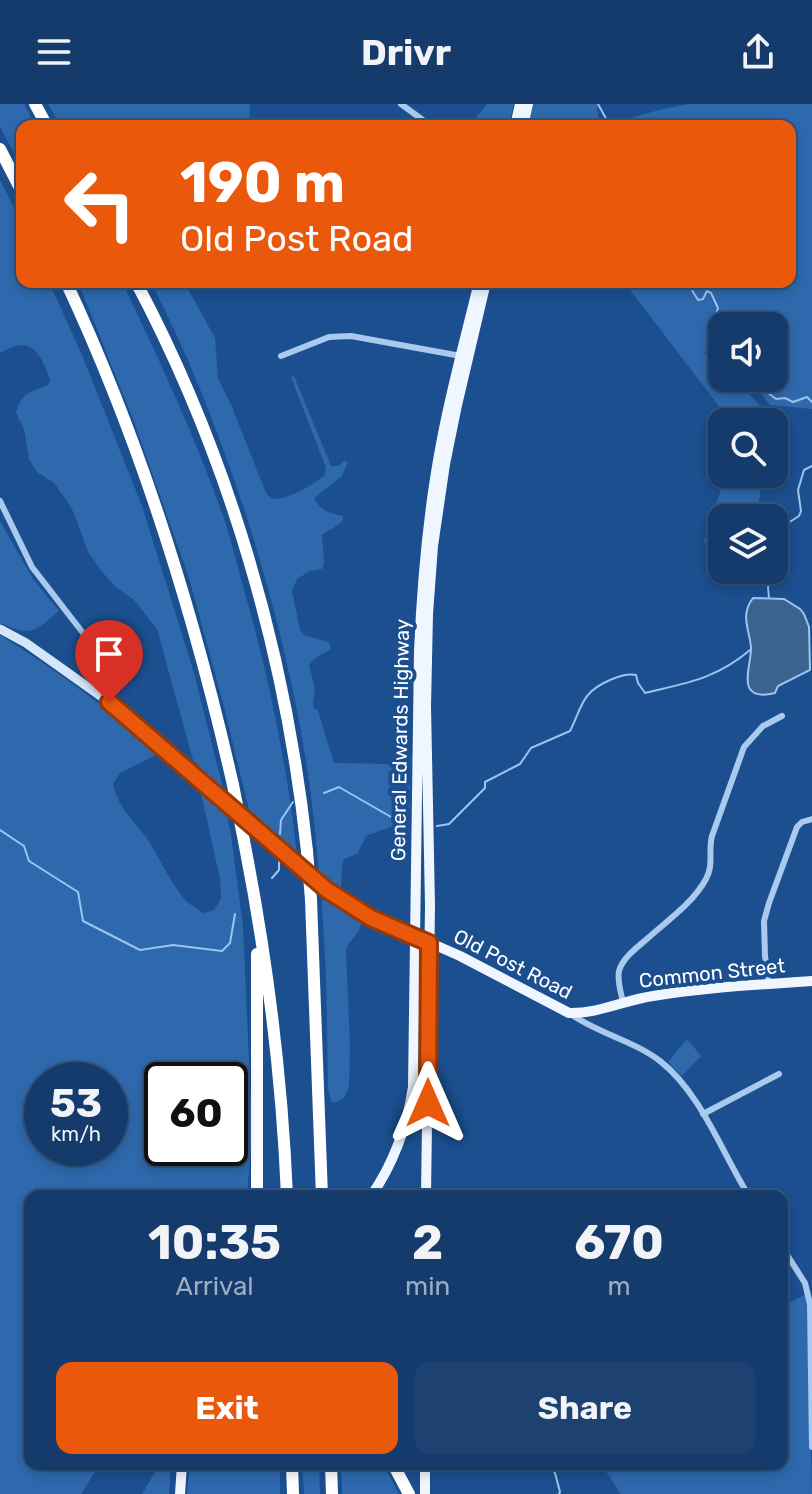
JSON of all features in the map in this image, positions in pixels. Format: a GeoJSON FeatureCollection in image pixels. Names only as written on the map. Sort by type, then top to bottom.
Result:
{"type":"FeatureCollection","features":[{"type":"Feature","properties":{"kind":"highway"},"geometry":{"type":"LineString","coordinates":[[0,149],[16,180]]}},
{"type":"Feature","properties":{"kind":"highway"},"geometry":{"type":"LineString","coordinates":[[69,288],[112,389],[164,534],[202,659],[233,785],[269,993],[287,1190]]}},
{"type":"Feature","properties":{"kind":"highway"},"geometry":{"type":"LineString","coordinates":[[139,288],[194,406],[225,489],[270,637],[286,712],[296,767],[311,900],[322,1190]]}},
{"type":"Feature","properties":{"kind":"highway"},"geometry":{"type":"LineString","coordinates":[[257,1190],[258,919]]}},
{"type":"Feature","properties":{"kind":"highway"},"geometry":{"type":"LineString","coordinates":[[292,1470],[293,1494]]}},
{"type":"Feature","properties":{"kind":"highway"},"geometry":{"type":"LineString","coordinates":[[331,1470],[332,1494]]}},
{"type":"Feature","properties":{"kind":"highway"},"geometry":{"type":"LineString","coordinates":[[396,1470],[409,1494]]}},
{"type":"Feature","properties":{"kind":"main road","name":"General Edwards Highway"},"geometry":{"type":"LineString","coordinates":[[375,1190],[398,1146],[412,1097],[415,1067],[419,651],[423,582],[437,463],[478,288]]}},
{"type":"Feature","properties":{"kind":"main road","name":"General Edwards Highway"},"geometry":{"type":"LineString","coordinates":[[426,1190],[429,943],[427,632],[431,572],[448,444],[485,288]]}},
{"type":"Feature","properties":{"kind":"main road","name":"Old Post Road"},"geometry":{"type":"LineString","coordinates":[[0,629],[26,643],[106,699],[327,890],[371,918],[487,970],[569,1013]]}},
{"type":"Feature","properties":{"kind":"main road","name":"Common Street"},"geometry":{"type":"LineString","coordinates":[[569,1013],[584,1013],[665,994],[812,981]]}},
{"type":"Feature","properties":{"kind":"main road"},"geometry":{"type":"LineString","coordinates":[[180,1494],[182,1470]]}},
{"type":"Feature","properties":{"kind":"main road"},"geometry":{"type":"LineString","coordinates":[[425,1470],[425,1494]]}},
{"type":"Feature","properties":{"kind":"street"},"geometry":{"type":"LineString","coordinates":[[401,104],[423,120]]}},
{"type":"Feature","properties":{"kind":"street"},"geometry":{"type":"LineString","coordinates":[[281,356],[329,337],[351,336],[461,356]]}},
{"type":"Feature","properties":{"kind":"street"},"geometry":{"type":"LineString","coordinates":[[0,501],[32,567],[114,675],[116,685],[106,699]]}},
{"type":"Feature","properties":{"kind":"street"},"geometry":{"type":"LineString","coordinates":[[623,1002],[619,978],[622,964],[689,901],[706,880],[712,867],[712,836],[744,747],[763,726],[782,716]]}},
{"type":"Feature","properties":{"kind":"street"},"geometry":{"type":"LineString","coordinates":[[769,984],[764,926],[767,907],[797,827],[812,819]]}},
{"type":"Feature","properties":{"kind":"street","name":"Old Post Road"},"geometry":{"type":"LineString","coordinates":[[596,1010],[598,1029]]}},
{"type":"Feature","properties":{"kind":"street","name":"Old Post Road"},"geometry":{"type":"LineString","coordinates":[[569,1013],[639,1047],[662,1062],[682,1083],[703,1114],[745,1190]]}},
{"type":"Feature","properties":{"kind":"street"},"geometry":{"type":"LineString","coordinates":[[703,1114],[779,1074]]}},
{"type":"Feature","properties":{"kind":"street"},"geometry":{"type":"LineString","coordinates":[[788,1256],[805,1283],[810,1304],[812,1447]]}},
{"type":"Feature","properties":{"kind":"shaded area"},"geometry":{"type":"Polygon","coordinates":[[[0,104],[24,104],[33,120],[16,120],[16,157],[0,127],[0,104]]]}},
{"type":"Feature","properties":{"kind":"shaded area"},"geometry":{"type":"Polygon","coordinates":[[[48,104],[250,104],[249,120],[57,120],[48,104]]]}},
{"type":"Feature","properties":{"kind":"shaded area"},"geometry":{"type":"Polygon","coordinates":[[[487,104],[514,104],[510,120],[474,120],[487,104]]]}},
{"type":"Feature","properties":{"kind":"shaded area"},"geometry":{"type":"Polygon","coordinates":[[[531,104],[597,104],[598,120],[527,120],[531,104]]]}},
{"type":"Feature","properties":{"kind":"shaded area"},"geometry":{"type":"Polygon","coordinates":[[[690,104],[812,104],[812,409],[770,405],[759,392],[788,392],[788,312],[708,312],[708,353],[701,350],[708,356],[708,392],[629,288],[796,288],[796,120],[624,120],[690,104]]]}},
{"type":"Feature","properties":{"kind":"shaded area"},"geometry":{"type":"Polygon","coordinates":[[[0,180],[16,211],[16,288],[52,288],[82,355],[142,506],[194,673],[224,792],[193,760],[157,629],[134,600],[102,572],[88,552],[67,501],[54,483],[37,472],[29,459],[24,429],[16,413],[24,397],[48,385],[50,379],[40,357],[26,345],[0,353],[0,180]]]}},
{"type":"Feature","properties":{"kind":"shaded area"},"geometry":{"type":"Polygon","coordinates":[[[80,288],[125,288],[210,481],[230,538],[268,685],[288,786],[297,854],[250,814],[189,578],[133,419],[80,288]]]}},
{"type":"Feature","properties":{"kind":"shaded area"},"geometry":{"type":"Polygon","coordinates":[[[154,288],[187,288],[215,338],[218,378],[270,497],[276,499],[291,495],[325,475],[326,468],[291,377],[294,376],[331,466],[348,462],[342,476],[314,498],[323,509],[343,516],[341,522],[322,535],[322,569],[310,571],[297,579],[292,591],[300,630],[306,636],[329,642],[331,649],[309,665],[315,688],[313,704],[334,763],[391,764],[411,754],[409,834],[393,826],[366,836],[357,854],[344,859],[340,891],[319,876],[303,742],[274,611],[228,462],[154,288]]]}},
{"type":"Feature","properties":{"kind":"shaded area"},"geometry":{"type":"Polygon","coordinates":[[[708,392],[747,392],[762,408],[720,408],[708,392]]]}},
{"type":"Feature","properties":{"kind":"shaded area"},"geometry":{"type":"Polygon","coordinates":[[[721,488],[761,488],[758,504],[716,504],[721,488]]]}},
{"type":"Feature","properties":{"kind":"shaded area"},"geometry":{"type":"Polygon","coordinates":[[[0,521],[33,579],[59,611],[32,630],[19,630],[0,623],[0,521]]]}},
{"type":"Feature","properties":{"kind":"shaded area"},"geometry":{"type":"Polygon","coordinates":[[[753,598],[784,599],[800,609],[809,627],[810,670],[778,686],[775,693],[762,695],[749,688],[751,647],[746,616],[753,598]]]}},
{"type":"Feature","properties":{"kind":"shaded area"},"geometry":{"type":"Polygon","coordinates":[[[0,635],[82,691],[160,753],[120,773],[113,784],[115,793],[150,843],[181,896],[203,913],[214,910],[221,899],[220,879],[200,789],[227,814],[243,926],[252,1130],[247,1190],[24,1190],[24,1470],[96,1470],[81,1494],[0,1494],[0,635]]]}},
{"type":"Feature","properties":{"kind":"shaded area"},"geometry":{"type":"Polygon","coordinates":[[[327,898],[361,922],[346,950],[349,1087],[344,1098],[337,1102],[331,1102],[328,1088],[322,908],[322,900],[327,898]]]}},
{"type":"Feature","properties":{"kind":"shaded area"},"geometry":{"type":"Polygon","coordinates":[[[687,1039],[701,1056],[682,1076],[668,1062],[687,1039]]]}},
{"type":"Feature","properties":{"kind":"shaded area"},"geometry":{"type":"Polygon","coordinates":[[[808,1293],[812,1494],[621,1494],[605,1470],[788,1470],[788,1304],[808,1293]]]}},
{"type":"Feature","properties":{"kind":"shaded area"},"geometry":{"type":"Polygon","coordinates":[[[156,1470],[171,1470],[169,1494],[142,1494],[156,1470]]]}},
{"type":"Feature","properties":{"kind":"shaded area"},"geometry":{"type":"Polygon","coordinates":[[[190,1470],[280,1470],[280,1494],[187,1494],[190,1470]]]}},
{"type":"Feature","properties":{"kind":"shaded area"},"geometry":{"type":"Polygon","coordinates":[[[302,1470],[319,1470],[320,1494],[304,1494],[302,1470]]]}},
{"type":"Feature","properties":{"kind":"shaded area"},"geometry":{"type":"Polygon","coordinates":[[[341,1470],[386,1470],[399,1494],[342,1494],[341,1470]]]}},
{"type":"Feature","properties":{"kind":"waterway"},"geometry":{"type":"LineString","coordinates":[[598,104],[607,120]]}},
{"type":"Feature","properties":{"kind":"waterway"},"geometry":{"type":"LineString","coordinates":[[692,288],[698,300],[703,299],[707,291],[711,293],[718,308],[717,312]]}},
{"type":"Feature","properties":{"kind":"waterway"},"geometry":{"type":"LineString","coordinates":[[767,392],[776,399],[785,398],[793,402],[807,397],[812,402]]}},
{"type":"Feature","properties":{"kind":"waterway"},"geometry":{"type":"LineString","coordinates":[[788,523],[799,516],[798,490],[804,470],[812,466]]}},
{"type":"Feature","properties":{"kind":"waterway"},"geometry":{"type":"LineString","coordinates":[[769,584],[769,598]]}},
{"type":"Feature","properties":{"kind":"waterway"},"geometry":{"type":"LineString","coordinates":[[437,826],[449,824],[485,788],[485,782],[520,764],[531,748],[570,731],[585,699],[604,683],[624,675],[636,675],[645,693],[713,674],[750,650]]}},
{"type":"Feature","properties":{"kind":"waterway"},"geometry":{"type":"LineString","coordinates":[[324,793],[339,787],[405,825]]}},
{"type":"Feature","properties":{"kind":"waterway"},"geometry":{"type":"LineString","coordinates":[[280,834],[281,820],[293,802]]}},
{"type":"Feature","properties":{"kind":"waterway"},"geometry":{"type":"LineString","coordinates":[[0,830],[24,846],[29,861],[78,892],[83,921],[140,950],[173,945],[222,951],[230,943],[235,914]]}},
{"type":"Feature","properties":{"kind":"waterway"},"geometry":{"type":"LineString","coordinates":[[272,878],[279,870],[279,858]]}},
{"type":"Feature","properties":{"kind":"waterway"},"geometry":{"type":"LineString","coordinates":[[553,1470],[559,1494]]}},
{"type":"Feature","properties":{"kind":"route"},"geometry":{"type":"LineString","coordinates":[[109,702],[327,890],[371,918],[429,943],[428,1103]]}}]}
